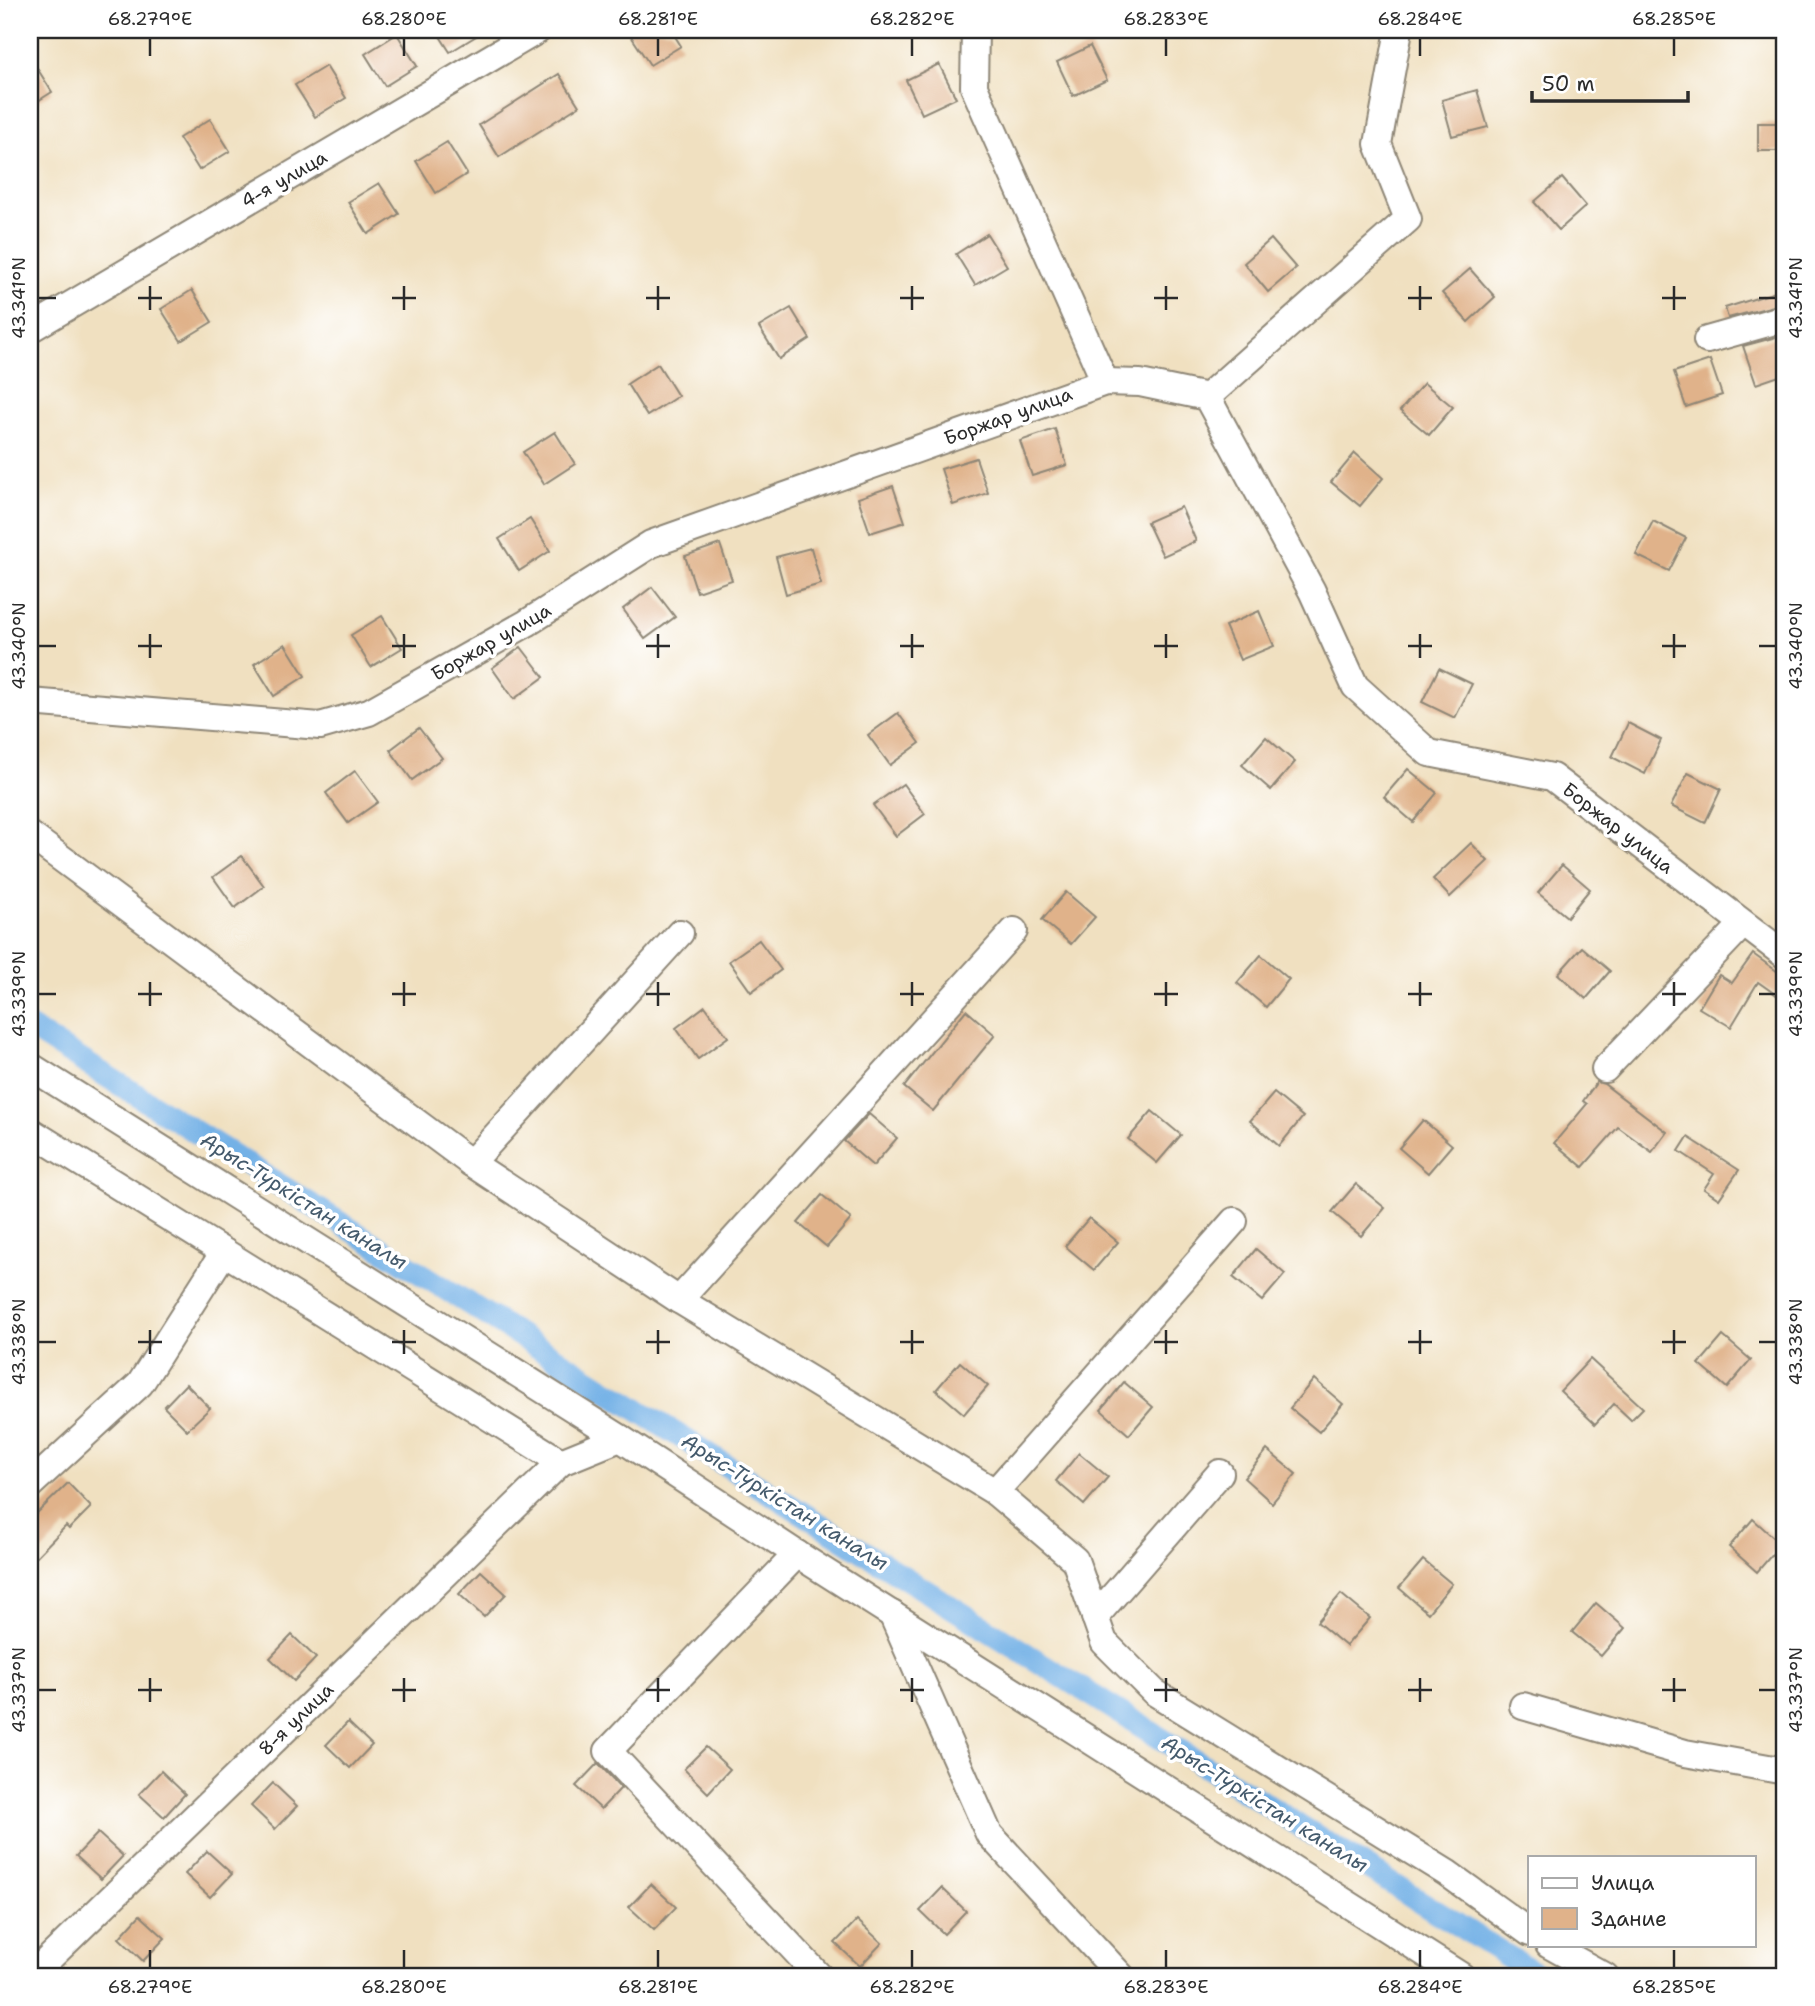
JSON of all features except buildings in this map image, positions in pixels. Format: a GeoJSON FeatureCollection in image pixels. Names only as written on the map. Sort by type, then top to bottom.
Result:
{"type":"FeatureCollection","features":[{"type":"Feature","properties":{"kind":"street","name":"4-я улица"},"geometry":{"type":"LineString","coordinates":[[30,328],[538,30]]}},
{"type":"Feature","properties":{"kind":"street"},"geometry":{"type":"LineString","coordinates":[[975,30],[974,87],[1105,382]]}},
{"type":"Feature","properties":{"kind":"street"},"geometry":{"type":"LineString","coordinates":[[1207,397],[1408,219],[1378,144],[1399,30]]}},
{"type":"Feature","properties":{"kind":"street"},"geometry":{"type":"LineString","coordinates":[[1707,340],[1785,318]]}},
{"type":"Feature","properties":{"kind":"street","name":"Боржар улица"},"geometry":{"type":"LineString","coordinates":[[30,702],[320,726],[369,712],[527,623],[651,544],[1105,382],[1140,383],[1207,397],[1312,590],[1354,686],[1429,753],[1552,777],[1785,955]]}},
{"type":"Feature","properties":{"kind":"street"},"geometry":{"type":"LineString","coordinates":[[30,835],[471,1163],[679,1300],[995,1492],[1075,1560],[1104,1642],[1154,1692],[1447,1873],[1528,1932]]}},
{"type":"Feature","properties":{"kind":"street"},"geometry":{"type":"LineString","coordinates":[[1605,1069],[1743,924]]}},
{"type":"Feature","properties":{"kind":"street"},"geometry":{"type":"LineString","coordinates":[[679,1300],[1014,930]]}},
{"type":"Feature","properties":{"kind":"street"},"geometry":{"type":"LineString","coordinates":[[471,1163],[680,933]]}},
{"type":"Feature","properties":{"kind":"street"},"geometry":{"type":"LineString","coordinates":[[30,1066],[620,1438],[797,1554],[1461,1976]]}},
{"type":"Feature","properties":{"kind":"street"},"geometry":{"type":"LineString","coordinates":[[30,1131],[561,1462],[620,1438]]}},
{"type":"Feature","properties":{"kind":"street"},"geometry":{"type":"LineString","coordinates":[[995,1492],[1234,1221]]}},
{"type":"Feature","properties":{"kind":"street"},"geometry":{"type":"LineString","coordinates":[[30,1485],[141,1384],[223,1252]]}},
{"type":"Feature","properties":{"kind":"street","name":"8-я улица"},"geometry":{"type":"LineString","coordinates":[[31,1976],[561,1462]]}},
{"type":"Feature","properties":{"kind":"street"},"geometry":{"type":"LineString","coordinates":[[1095,1617],[1220,1473]]}},
{"type":"Feature","properties":{"kind":"street"},"geometry":{"type":"LineString","coordinates":[[797,1554],[608,1751],[819,1976]]}},
{"type":"Feature","properties":{"kind":"street"},"geometry":{"type":"LineString","coordinates":[[892,1614],[989,1833],[1121,1976]]}},
{"type":"Feature","properties":{"kind":"street"},"geometry":{"type":"LineString","coordinates":[[1523,1706],[1685,1753],[1785,1772]]}},
{"type":"Feature","properties":{"kind":"street"},"geometry":{"type":"LineString","coordinates":[[1551,1946],[1605,1976]]}},
{"type":"Feature","properties":{"kind":"waterway","name":"Арыс-Түркістан каналы"},"geometry":{"type":"LineString","coordinates":[[30,1028],[1539,1976]]}}]}
